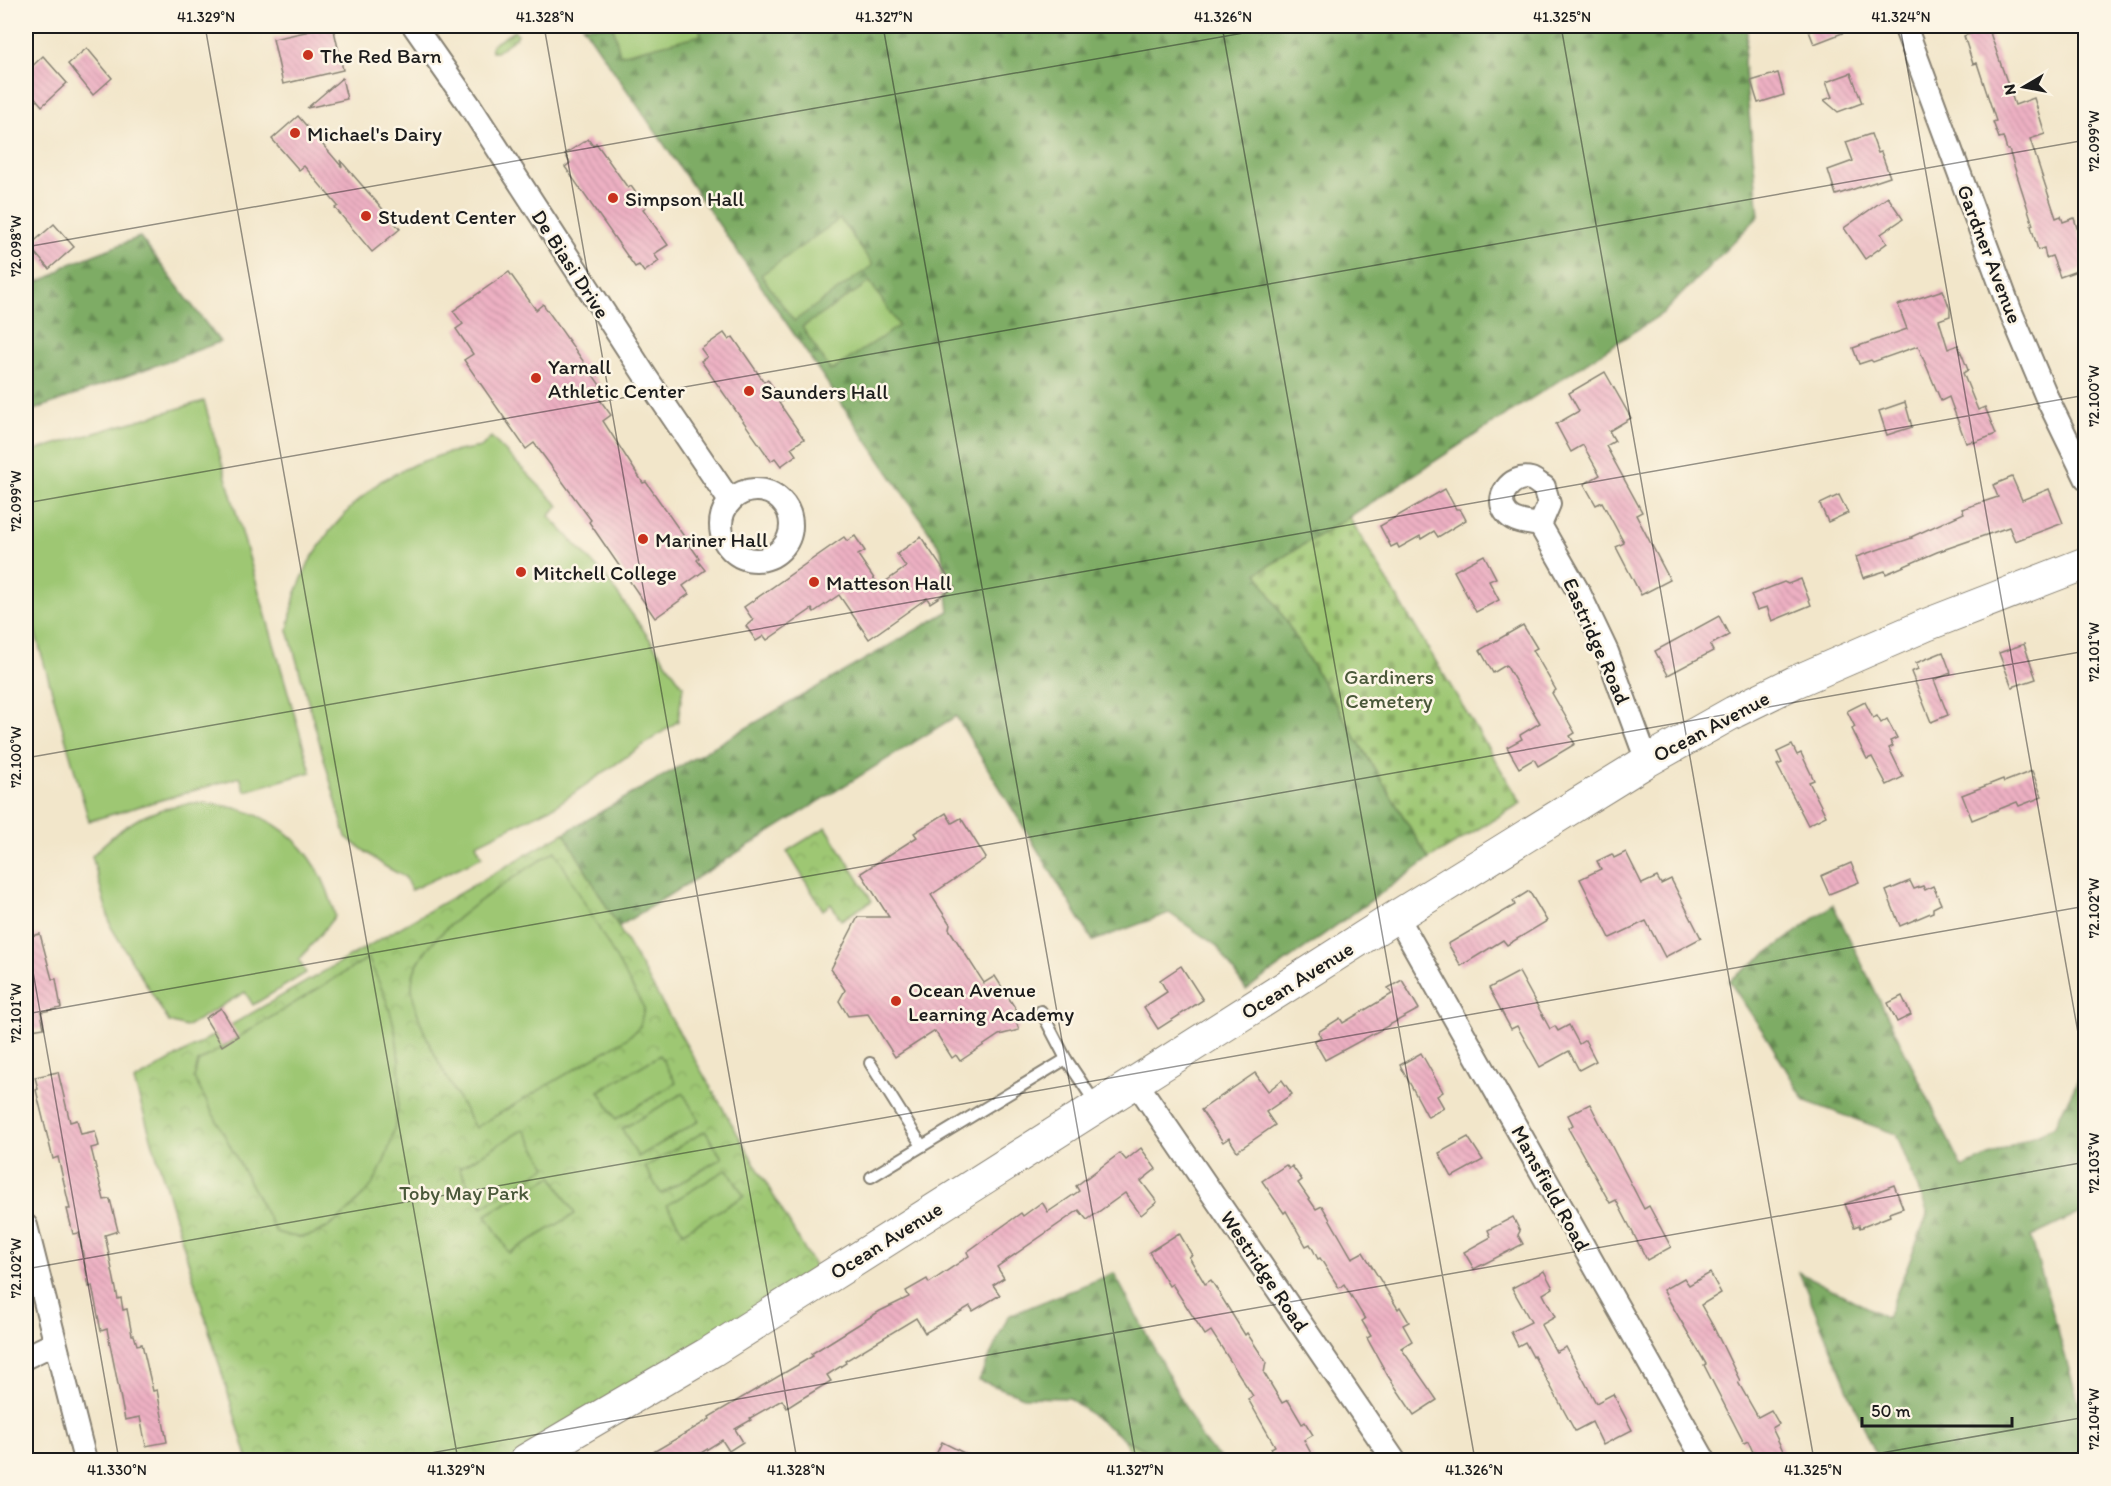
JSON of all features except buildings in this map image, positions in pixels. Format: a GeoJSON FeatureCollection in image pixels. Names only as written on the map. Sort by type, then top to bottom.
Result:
{"type":"FeatureCollection","features":[{"type":"Feature","properties":{"kind":"main road","name":"Ocean Avenue"},"geometry":{"type":"LineString","coordinates":[[535,1458],[712,1351],[1397,916],[1647,761],[1795,681],[1926,625],[2085,563]]}},
{"type":"Feature","properties":{"kind":"street","name":"De Biasi Drive"},"geometry":{"type":"LineString","coordinates":[[414,26],[470,106],[640,369],[730,501]]}},
{"type":"Feature","properties":{"kind":"street","name":"Gardner Avenue"},"geometry":{"type":"LineString","coordinates":[[1905,26],[2010,310],[2047,398],[2085,478]]}},
{"type":"Feature","properties":{"kind":"street","name":"Eastridge Road"},"geometry":{"type":"LineString","coordinates":[[1540,525],[1579,593],[1607,652],[1647,761]]}},
{"type":"Feature","properties":{"kind":"street","name":"Mansfield Road"},"geometry":{"type":"LineString","coordinates":[[1397,916],[1704,1461]]}},
{"type":"Feature","properties":{"kind":"street","name":"Westridge Road"},"geometry":{"type":"LineString","coordinates":[[1136,1082],[1394,1461]]}},
{"type":"Feature","properties":{"kind":"street"},"geometry":{"type":"LineString","coordinates":[[26,1226],[85,1461]]}},
{"type":"Feature","properties":{"kind":"street"},"geometry":{"type":"LineString","coordinates":[[26,1357],[55,1343]]}},
{"type":"Feature","properties":{"kind":"lane"},"geometry":{"type":"LineString","coordinates":[[1041,1011],[1066,1059],[1098,1106]]}},
{"type":"Feature","properties":{"kind":"lane"},"geometry":{"type":"LineString","coordinates":[[871,1177],[1066,1059]]}},
{"type":"Feature","properties":{"kind":"lane"},"geometry":{"type":"LineString","coordinates":[[870,1063],[922,1146]]}},
{"type":"Feature","properties":{"kind":"green space"},"geometry":{"type":"Polygon","coordinates":[[[583,26],[1748,26],[1744,62],[1759,216],[1663,313],[1349,517],[1257,573],[1429,859],[1246,990],[1217,946],[1169,913],[1093,941],[956,716],[618,927],[564,833],[949,611],[941,549],[583,26]]]}},
{"type":"Feature","properties":{"kind":"green space"},"geometry":{"type":"Polygon","coordinates":[[[613,26],[699,26],[701,35],[620,55],[613,26]]]}},
{"type":"Feature","properties":{"kind":"green space"},"geometry":{"type":"Polygon","coordinates":[[[514,31],[518,34],[516,38],[496,52],[492,52],[492,45],[514,31]]]}},
{"type":"Feature","properties":{"kind":"green space"},"geometry":{"type":"Polygon","coordinates":[[[840,219],[873,265],[794,321],[761,275],[840,219]]]}},
{"type":"Feature","properties":{"kind":"green space"},"geometry":{"type":"Polygon","coordinates":[[[140,237],[220,342],[26,413],[26,287],[54,275],[65,266],[140,237]]]}},
{"type":"Feature","properties":{"kind":"green space"},"geometry":{"type":"Polygon","coordinates":[[[870,282],[899,326],[831,371],[802,327],[870,282]]]}},
{"type":"Feature","properties":{"kind":"green space"},"geometry":{"type":"Polygon","coordinates":[[[204,401],[311,772],[245,791],[240,777],[89,821],[26,600],[26,453],[204,401]]]}},
{"type":"Feature","properties":{"kind":"green space"},"geometry":{"type":"Polygon","coordinates":[[[491,437],[559,506],[549,516],[605,576],[683,686],[678,721],[555,806],[476,844],[482,857],[411,890],[405,877],[386,867],[346,837],[288,630],[295,595],[309,562],[329,532],[353,505],[381,481],[415,464],[447,453],[481,447],[491,437]]]}},
{"type":"Feature","properties":{"kind":"green space","name":"Gardiners Cemetery"},"geometry":{"type":"Polygon","coordinates":[[[1349,517],[1521,803],[1429,859],[1257,573],[1349,517]]]}},
{"type":"Feature","properties":{"kind":"green space"},"geometry":{"type":"Polygon","coordinates":[[[192,803],[243,810],[266,820],[285,832],[302,848],[316,868],[327,890],[335,916],[299,960],[306,973],[253,1005],[245,992],[186,1027],[169,1022],[111,927],[92,856],[114,835],[137,820],[162,809],[192,803]]]}},
{"type":"Feature","properties":{"kind":"green space"},"geometry":{"type":"Polygon","coordinates":[[[826,827],[872,901],[841,920],[831,904],[823,910],[787,851],[826,827]]]}},
{"type":"Feature","properties":{"kind":"green space","name":"Toby May Park"},"geometry":{"type":"Polygon","coordinates":[[[564,833],[822,1280],[526,1460],[248,1460],[134,1081],[564,833]]]}},
{"type":"Feature","properties":{"kind":"green space"},"geometry":{"type":"Polygon","coordinates":[[[555,851],[644,1008],[640,1026],[626,1039],[475,1128],[437,1058],[420,1020],[412,986],[416,967],[428,948],[469,909],[555,851]]]}},
{"type":"Feature","properties":{"kind":"green space"},"geometry":{"type":"Polygon","coordinates":[[[1833,905],[1962,1168],[2054,1127],[2085,1066],[2085,1211],[2031,1237],[2085,1425],[2085,1460],[1880,1460],[1873,1450],[1799,1272],[1887,1318],[1928,1213],[1896,1134],[1805,1101],[1766,1036],[1729,981],[1833,905]]]}},
{"type":"Feature","properties":{"kind":"green space"},"geometry":{"type":"Polygon","coordinates":[[[368,958],[389,1009],[397,1046],[398,1106],[390,1146],[372,1185],[335,1222],[321,1231],[306,1236],[299,1237],[276,1232],[194,1078],[198,1062],[368,958]]]}},
{"type":"Feature","properties":{"kind":"green space"},"geometry":{"type":"Polygon","coordinates":[[[660,1055],[676,1083],[616,1119],[599,1091],[660,1055]]]}},
{"type":"Feature","properties":{"kind":"green space"},"geometry":{"type":"Polygon","coordinates":[[[683,1093],[699,1121],[638,1157],[622,1129],[683,1093]]]}},
{"type":"Feature","properties":{"kind":"green space"},"geometry":{"type":"Polygon","coordinates":[[[524,1129],[547,1167],[482,1207],[459,1168],[524,1129]]]}},
{"type":"Feature","properties":{"kind":"green space"},"geometry":{"type":"Polygon","coordinates":[[[705,1131],[722,1158],[661,1194],[645,1167],[705,1131]]]}},
{"type":"Feature","properties":{"kind":"green space"},"geometry":{"type":"Polygon","coordinates":[[[727,1169],[744,1196],[683,1232],[667,1205],[727,1169]]]}},
{"type":"Feature","properties":{"kind":"green space"},"geometry":{"type":"Polygon","coordinates":[[[552,1176],[575,1214],[509,1253],[486,1215],[552,1176]]]}},
{"type":"Feature","properties":{"kind":"green space"},"geometry":{"type":"Polygon","coordinates":[[[1114,1273],[1204,1442],[1222,1460],[1166,1460],[1124,1439],[1069,1398],[1024,1397],[979,1380],[1008,1316],[1114,1273]]]}},
{"type":"Feature","properties":{"kind":"green space"},"geometry":{"type":"Polygon","coordinates":[[[1124,1439],[1166,1460],[1133,1460],[1124,1439]]]}},
{"type":"Feature","properties":{"kind":"place","name":"The Red Barn"},"geometry":{"type":"Point","coordinates":[308,55]}},
{"type":"Feature","properties":{"kind":"place","name":"Michael's Dairy"},"geometry":{"type":"Point","coordinates":[295,133]}},
{"type":"Feature","properties":{"kind":"place","name":"Simpson Hall"},"geometry":{"type":"Point","coordinates":[613,198]}},
{"type":"Feature","properties":{"kind":"place","name":"Student Center"},"geometry":{"type":"Point","coordinates":[366,216]}},
{"type":"Feature","properties":{"kind":"place","name":"Yarnall Athletic Center"},"geometry":{"type":"Point","coordinates":[536,378]}},
{"type":"Feature","properties":{"kind":"place","name":"Saunders Hall"},"geometry":{"type":"Point","coordinates":[749,391]}},
{"type":"Feature","properties":{"kind":"place","name":"Mariner Hall"},"geometry":{"type":"Point","coordinates":[643,539]}},
{"type":"Feature","properties":{"kind":"place","name":"Mitchell College"},"geometry":{"type":"Point","coordinates":[521,572]}},
{"type":"Feature","properties":{"kind":"place","name":"Matteson Hall"},"geometry":{"type":"Point","coordinates":[814,582]}},
{"type":"Feature","properties":{"kind":"place","name":"Ocean Avenue Learning Academy"},"geometry":{"type":"Point","coordinates":[896,1001]}}]}
